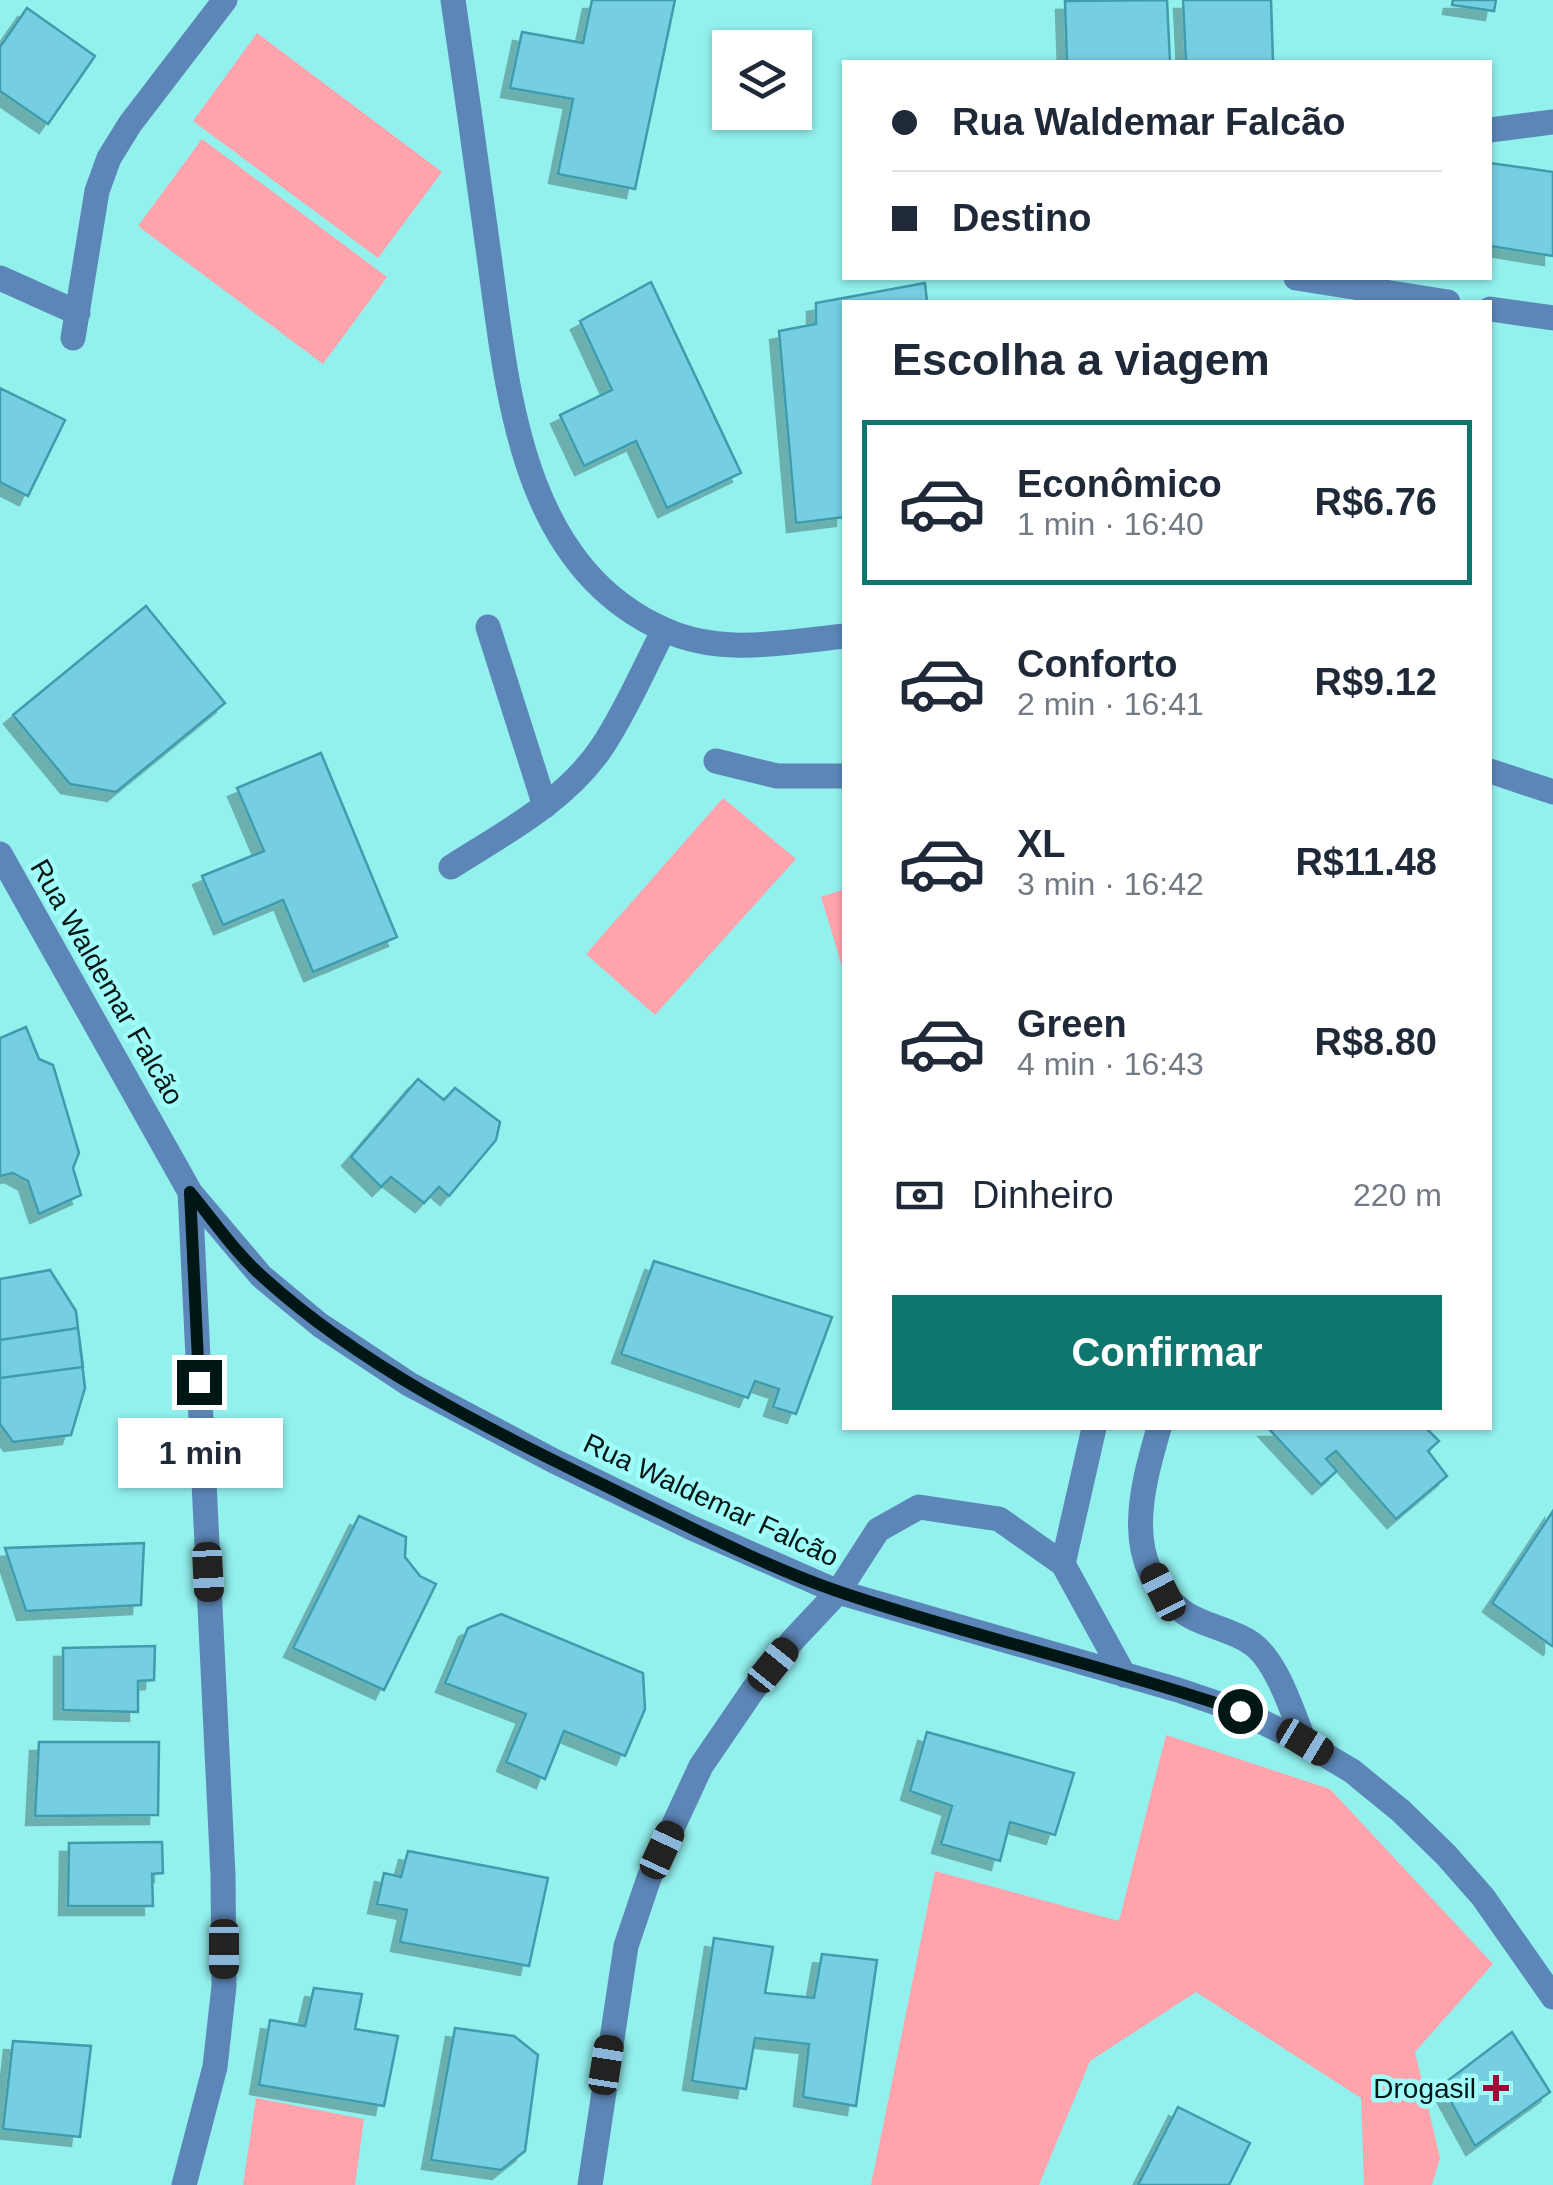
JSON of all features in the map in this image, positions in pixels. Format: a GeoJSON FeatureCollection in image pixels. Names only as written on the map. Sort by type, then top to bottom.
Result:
{"type":"FeatureCollection","features":[{"type":"Feature","properties":{"kind":"street"},"geometry":{"type":"LineString","coordinates":[[0,278],[76,326],[97,190],[109,158],[130,124],[225,0]]}},
{"type":"Feature","properties":{"kind":"street"},"geometry":{"type":"LineString","coordinates":[[453,0],[504,370],[521,447],[547,514],[577,563],[616,601],[664,630],[706,643],[756,646],[842,636]]}},
{"type":"Feature","properties":{"kind":"street"},"geometry":{"type":"LineString","coordinates":[[1492,130],[1553,122]]}},
{"type":"Feature","properties":{"kind":"street"},"geometry":{"type":"LineString","coordinates":[[1309,280],[1435,300]]}},
{"type":"Feature","properties":{"kind":"street"},"geometry":{"type":"LineString","coordinates":[[1492,309],[1553,318]]}},
{"type":"Feature","properties":{"kind":"street"},"geometry":{"type":"LineString","coordinates":[[488,626],[545,806]]}},
{"type":"Feature","properties":{"kind":"street"},"geometry":{"type":"LineString","coordinates":[[452,867],[545,806],[576,778],[602,747],[664,630]]}},
{"type":"Feature","properties":{"kind":"street"},"geometry":{"type":"LineString","coordinates":[[716,761],[777,776],[842,776]]}},
{"type":"Feature","properties":{"kind":"street"},"geometry":{"type":"LineString","coordinates":[[1492,772],[1553,792]]}},
{"type":"Feature","properties":{"kind":"street","name":"Rua Waldemar Falcão"},"geometry":{"type":"LineString","coordinates":[[0,854],[190,1192],[261,1276],[320,1325],[409,1384],[658,1512],[838,1592],[1240,1711],[1305,1742],[1352,1771],[1446,1855],[1482,1896],[1553,1997]]}},
{"type":"Feature","properties":{"kind":"street"},"geometry":{"type":"LineString","coordinates":[[184,2185],[215,2067],[224,1986],[223,1875],[190,1192]]}},
{"type":"Feature","properties":{"kind":"street"},"geometry":{"type":"LineString","coordinates":[[1064,1564],[1094,1430]]}},
{"type":"Feature","properties":{"kind":"street"},"geometry":{"type":"LineString","coordinates":[[1158,1430],[1145,1476],[1138,1523],[1146,1559],[1163,1592],[1184,1613],[1252,1643],[1270,1662],[1305,1742]]}},
{"type":"Feature","properties":{"kind":"street"},"geometry":{"type":"LineString","coordinates":[[590,2185],[626,1946],[648,1878],[701,1766],[763,1678],[838,1592],[878,1530],[919,1507],[999,1519],[1064,1564],[1124,1675]]}},
{"type":"Feature","properties":{"kind":"shaded area"},"geometry":{"type":"Polygon","coordinates":[[[257,33],[442,172],[378,258],[193,121],[257,33]]]}},
{"type":"Feature","properties":{"kind":"shaded area"},"geometry":{"type":"Polygon","coordinates":[[[202,139],[387,277],[323,364],[138,226],[202,139]]]}},
{"type":"Feature","properties":{"kind":"shaded area"},"geometry":{"type":"Polygon","coordinates":[[[723,798],[796,859],[655,1015],[586,954],[723,798]]]}},
{"type":"Feature","properties":{"kind":"shaded area"},"geometry":{"type":"Polygon","coordinates":[[[842,890],[842,966],[821,897],[842,890]]]}},
{"type":"Feature","properties":{"kind":"shaded area"},"geometry":{"type":"Polygon","coordinates":[[[1166,1735],[1330,1789],[1493,1964],[1415,2052],[1440,2158],[1432,2185],[1364,2185],[1361,2098],[1196,1992],[1090,2061],[1039,2185],[871,2185],[935,1871],[1119,1921],[1166,1735]]]}},
{"type":"Feature","properties":{"kind":"shaded area"},"geometry":{"type":"Polygon","coordinates":[[[256,2098],[364,2119],[355,2185],[243,2185],[256,2098]]]}},
{"type":"Feature","properties":{"kind":"building"},"geometry":{"type":"Polygon","coordinates":[[[592,0],[675,0],[635,189],[558,174],[573,99],[510,88],[522,32],[583,43],[592,0]]]}},
{"type":"Feature","properties":{"kind":"building"},"geometry":{"type":"Polygon","coordinates":[[[1167,0],[1170,60],[1067,60],[1065,1],[1167,0]]]}},
{"type":"Feature","properties":{"kind":"building"},"geometry":{"type":"Polygon","coordinates":[[[1183,0],[1271,0],[1273,60],[1186,60],[1183,0]]]}},
{"type":"Feature","properties":{"kind":"building"},"geometry":{"type":"Polygon","coordinates":[[[1453,0],[1496,0],[1494,11],[1452,5],[1453,0]]]}},
{"type":"Feature","properties":{"kind":"building"},"geometry":{"type":"Polygon","coordinates":[[[27,8],[95,56],[48,124],[0,91],[0,47],[27,8]]]}},
{"type":"Feature","properties":{"kind":"building"},"geometry":{"type":"Polygon","coordinates":[[[1492,163],[1553,172],[1553,256],[1492,246],[1492,163]]]}},
{"type":"Feature","properties":{"kind":"building"},"geometry":{"type":"Polygon","coordinates":[[[651,282],[741,473],[667,508],[636,441],[584,466],[560,415],[612,390],[580,321],[651,282]]]}},
{"type":"Feature","properties":{"kind":"building"},"geometry":{"type":"Polygon","coordinates":[[[925,283],[927,300],[842,300],[842,517],[796,523],[779,331],[816,324],[816,303],[925,283]]]}},
{"type":"Feature","properties":{"kind":"building"},"geometry":{"type":"Polygon","coordinates":[[[0,388],[65,420],[28,496],[0,482],[0,388]]]}},
{"type":"Feature","properties":{"kind":"building"},"geometry":{"type":"Polygon","coordinates":[[[146,606],[225,703],[116,792],[70,784],[13,715],[146,606]]]}},
{"type":"Feature","properties":{"kind":"building"},"geometry":{"type":"Polygon","coordinates":[[[321,753],[397,937],[313,972],[283,900],[223,925],[202,876],[264,851],[237,788],[321,753]]]}},
{"type":"Feature","properties":{"kind":"building"},"geometry":{"type":"Polygon","coordinates":[[[26,1027],[39,1059],[53,1065],[79,1153],[73,1168],[81,1195],[39,1214],[28,1181],[13,1173],[0,1176],[0,1038],[26,1027]]]}},
{"type":"Feature","properties":{"kind":"building"},"geometry":{"type":"Polygon","coordinates":[[[418,1079],[444,1100],[455,1088],[500,1122],[496,1140],[449,1196],[439,1187],[424,1203],[391,1177],[381,1187],[351,1157],[418,1079]]]}},
{"type":"Feature","properties":{"kind":"building"},"geometry":{"type":"Polygon","coordinates":[[[654,1261],[832,1317],[796,1414],[773,1407],[779,1389],[755,1381],[748,1398],[621,1354],[654,1261]]]}},
{"type":"Feature","properties":{"kind":"building"},"geometry":{"type":"Polygon","coordinates":[[[50,1270],[76,1311],[85,1388],[71,1435],[13,1442],[0,1424],[0,1279],[50,1270]]]}},
{"type":"Feature","properties":{"kind":"building"},"geometry":{"type":"Polygon","coordinates":[[[78,1328],[83,1367],[0,1378],[0,1340],[78,1328]]]}},
{"type":"Feature","properties":{"kind":"building"},"geometry":{"type":"Polygon","coordinates":[[[1270,1430],[1428,1430],[1439,1441],[1428,1451],[1447,1476],[1396,1519],[1336,1451],[1326,1459],[1337,1471],[1321,1485],[1270,1430]]]}},
{"type":"Feature","properties":{"kind":"building"},"geometry":{"type":"Polygon","coordinates":[[[1553,1511],[1553,1644],[1552,1646],[1492,1603],[1553,1511]]]}},
{"type":"Feature","properties":{"kind":"building"},"geometry":{"type":"Polygon","coordinates":[[[359,1516],[406,1537],[405,1557],[420,1576],[436,1584],[384,1690],[293,1648],[359,1516]]]}},
{"type":"Feature","properties":{"kind":"building"},"geometry":{"type":"Polygon","coordinates":[[[144,1543],[141,1605],[26,1611],[5,1548],[144,1543]]]}},
{"type":"Feature","properties":{"kind":"building"},"geometry":{"type":"Polygon","coordinates":[[[501,1614],[643,1673],[645,1709],[625,1756],[564,1731],[545,1779],[506,1762],[526,1714],[445,1683],[468,1628],[501,1614]]]}},
{"type":"Feature","properties":{"kind":"building"},"geometry":{"type":"Polygon","coordinates":[[[155,1646],[154,1680],[138,1681],[138,1712],[63,1710],[63,1648],[155,1646]]]}},
{"type":"Feature","properties":{"kind":"building"},"geometry":{"type":"Polygon","coordinates":[[[927,1732],[1074,1773],[1055,1835],[1010,1822],[1000,1861],[941,1844],[952,1806],[910,1791],[927,1732]]]}},
{"type":"Feature","properties":{"kind":"building"},"geometry":{"type":"Polygon","coordinates":[[[39,1742],[159,1742],[158,1815],[35,1816],[39,1742]]]}},
{"type":"Feature","properties":{"kind":"building"},"geometry":{"type":"Polygon","coordinates":[[[162,1842],[163,1873],[152,1874],[153,1906],[68,1906],[69,1843],[162,1842]]]}},
{"type":"Feature","properties":{"kind":"building"},"geometry":{"type":"Polygon","coordinates":[[[408,1851],[548,1878],[529,1966],[400,1942],[407,1910],[377,1904],[384,1873],[401,1877],[408,1851]]]}},
{"type":"Feature","properties":{"kind":"building"},"geometry":{"type":"Polygon","coordinates":[[[714,1938],[773,1947],[765,1993],[814,1998],[822,1954],[877,1960],[856,2106],[803,2097],[809,2044],[755,2038],[746,2089],[692,2081],[714,1938]]]}},
{"type":"Feature","properties":{"kind":"building"},"geometry":{"type":"Polygon","coordinates":[[[314,1988],[362,1994],[355,2029],[398,2036],[384,2106],[259,2085],[270,2020],[305,2026],[314,1988]]]}},
{"type":"Feature","properties":{"kind":"building"},"geometry":{"type":"Polygon","coordinates":[[[455,2028],[514,2036],[538,2055],[525,2151],[501,2170],[431,2160],[455,2028]]]}},
{"type":"Feature","properties":{"kind":"building","name":"Drogasil"},"geometry":{"type":"Polygon","coordinates":[[[1512,2032],[1550,2092],[1475,2146],[1442,2085],[1512,2032]]]}},
{"type":"Feature","properties":{"kind":"building"},"geometry":{"type":"Polygon","coordinates":[[[13,2041],[91,2046],[80,2137],[3,2129],[13,2041]]]}},
{"type":"Feature","properties":{"kind":"building"},"geometry":{"type":"Polygon","coordinates":[[[1178,2107],[1250,2143],[1229,2185],[1138,2185],[1178,2107]]]}},
{"type":"Feature","properties":{"kind":"place","name":"Drogasil"},"geometry":{"type":"Point","coordinates":[1496,2088]}},
{"type":"Feature","properties":{"kind":"route"},"geometry":{"type":"LineString","coordinates":[[199,1382],[190,1192],[261,1276],[320,1325],[409,1384],[554,1461],[692,1528],[838,1592],[1240,1711]]}}]}
